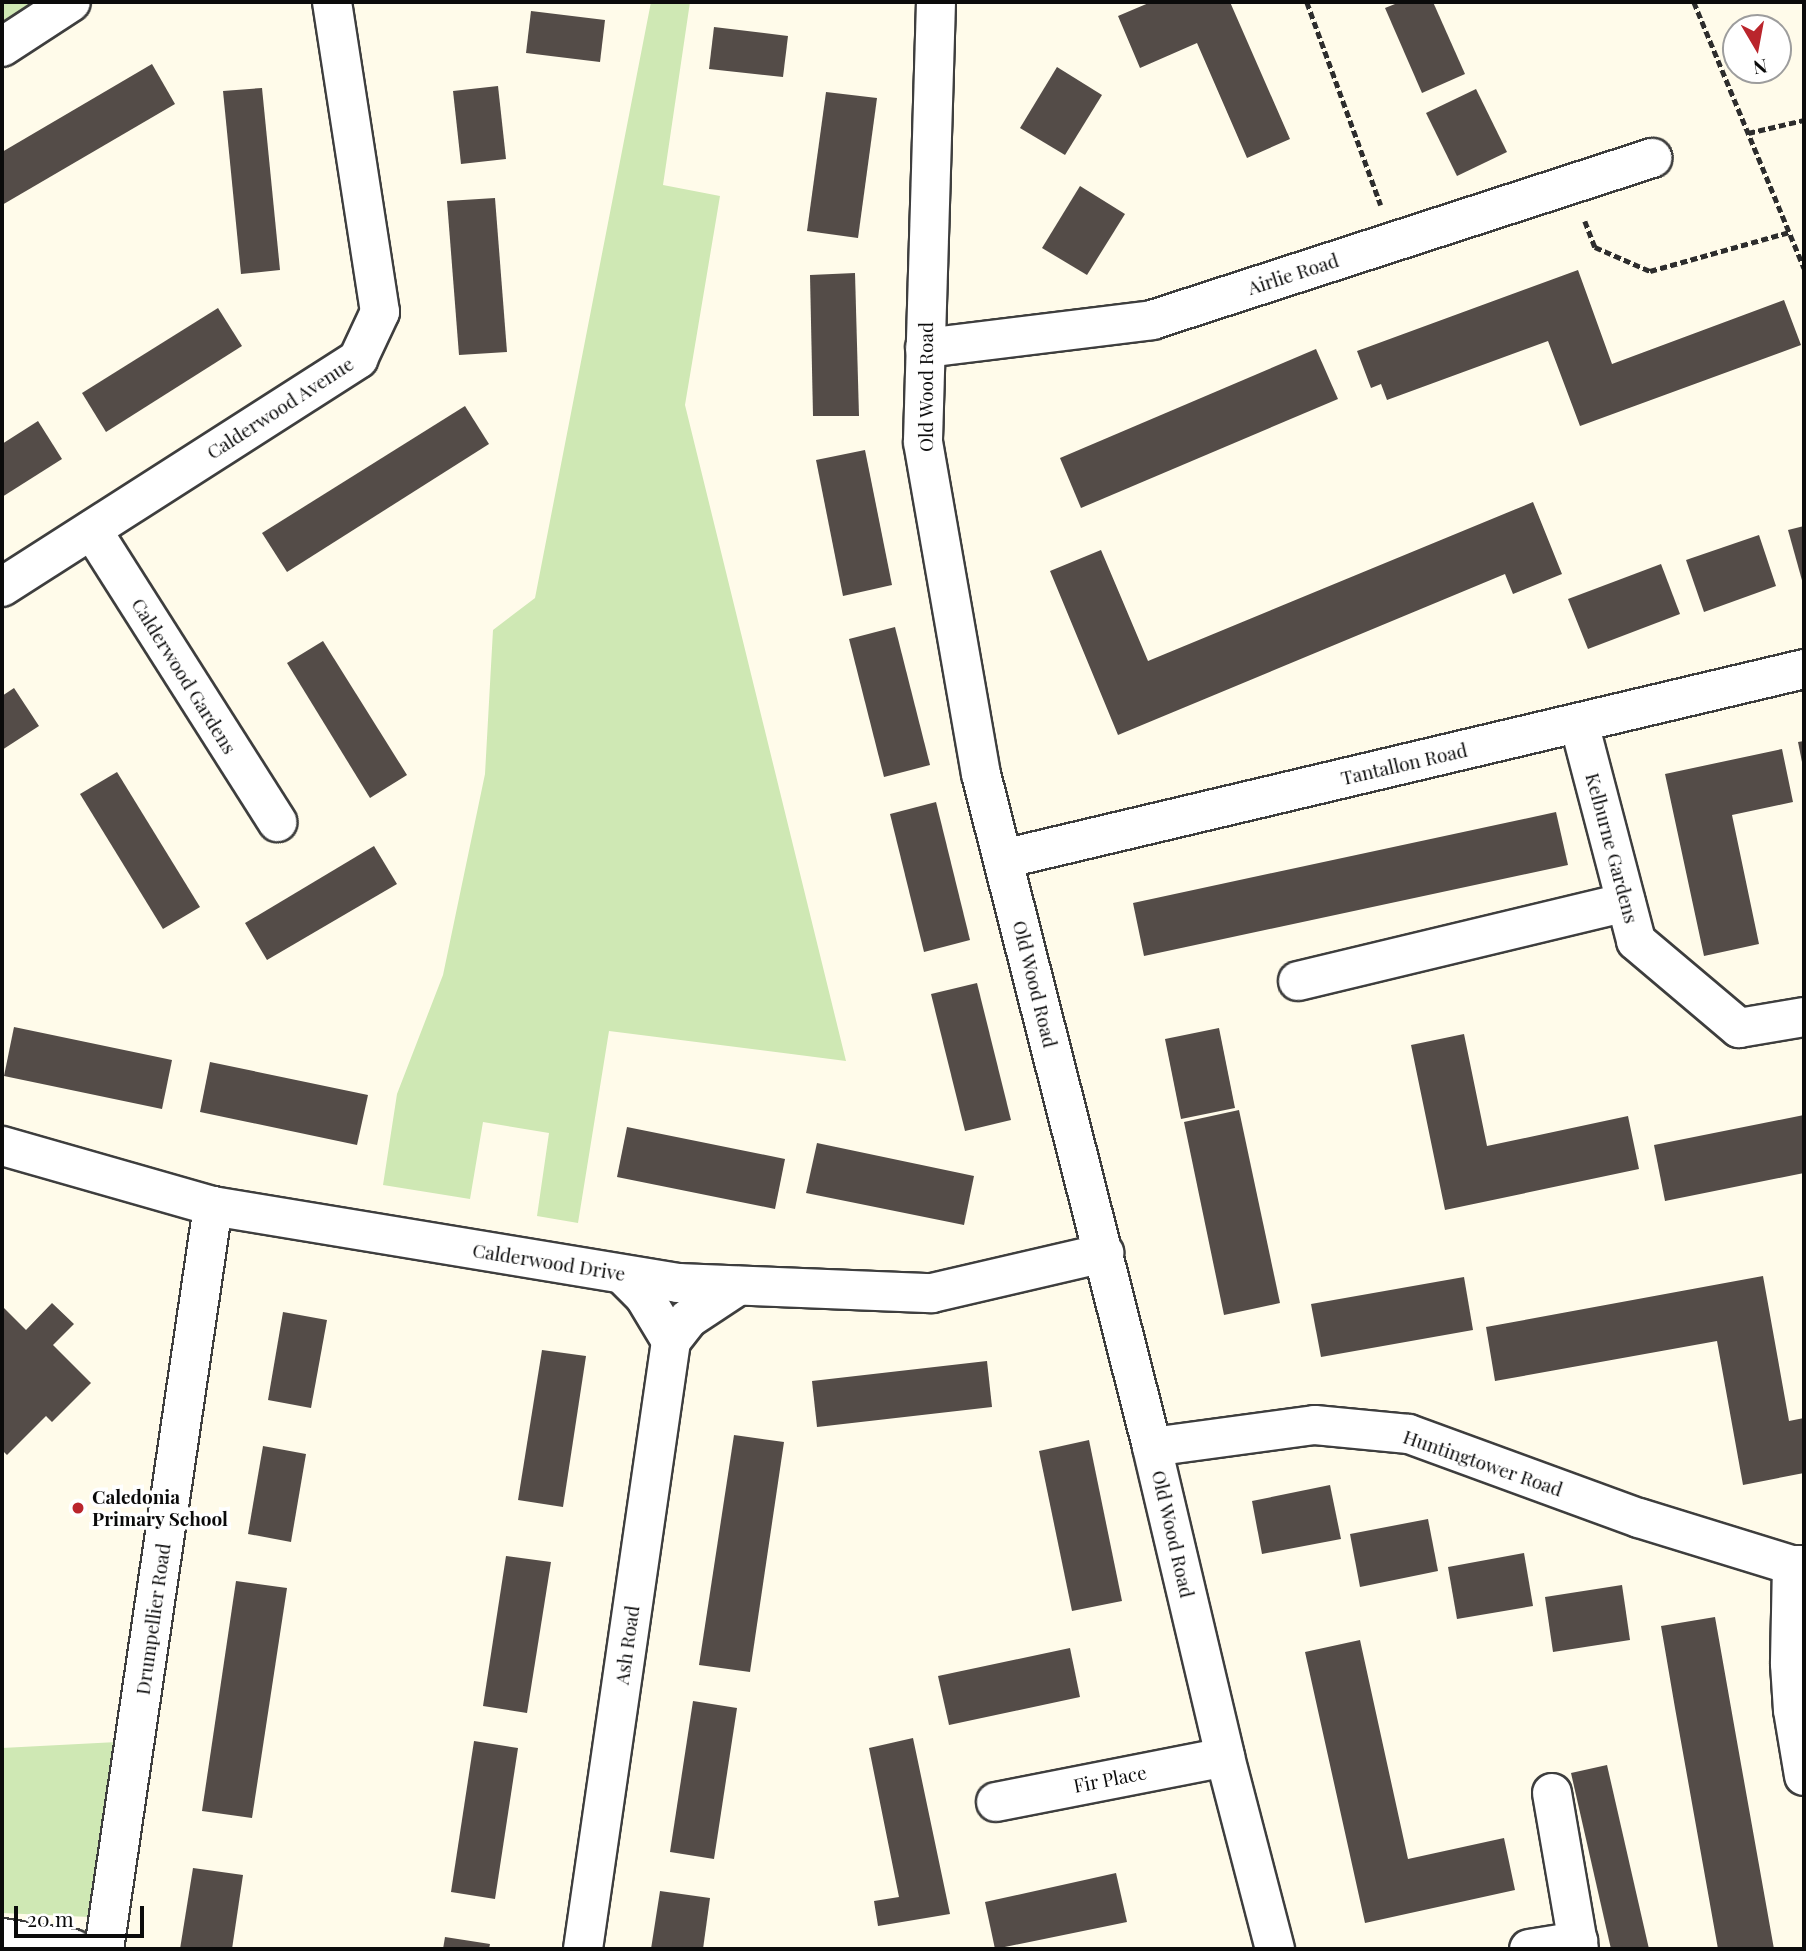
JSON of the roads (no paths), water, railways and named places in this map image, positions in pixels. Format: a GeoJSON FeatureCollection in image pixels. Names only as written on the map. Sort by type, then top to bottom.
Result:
{"type":"FeatureCollection","features":[{"type":"Feature","properties":{"kind":"street"},"geometry":{"type":"LineString","coordinates":[[2,47],[71,2]]}},
{"type":"Feature","properties":{"kind":"street","name":"Calderwood Avenue"},"geometry":{"type":"LineString","coordinates":[[2,587],[358,359],[380,312],[332,2]]}},
{"type":"Feature","properties":{"kind":"street","name":"Old Wood Road"},"geometry":{"type":"LineString","coordinates":[[936,2],[923,442],[981,774],[1104,1253],[1225,1757],[1275,1949]]}},
{"type":"Feature","properties":{"kind":"street","name":"Airlie Road"},"geometry":{"type":"LineString","coordinates":[[925,348],[1152,320],[1652,158]]}},
{"type":"Feature","properties":{"kind":"street","name":"Calderwood Gardens"},"geometry":{"type":"LineString","coordinates":[[92,530],[276,822]]}},
{"type":"Feature","properties":{"kind":"street","name":"Tantallon Road"},"geometry":{"type":"LineString","coordinates":[[1003,859],[1804,669]]}},
{"type":"Feature","properties":{"kind":"street","name":"Kelburne Gardens"},"geometry":{"type":"LineString","coordinates":[[1579,723],[1636,941],[1739,1028],[1804,1017]]}},
{"type":"Feature","properties":{"kind":"street"},"geometry":{"type":"LineString","coordinates":[[1298,981],[1626,902]]}},
{"type":"Feature","properties":{"kind":"street","name":"Calderwood Drive"},"geometry":{"type":"LineString","coordinates":[[2,1146],[213,1206],[678,1283],[932,1293],[1104,1253]]}},
{"type":"Feature","properties":{"kind":"street","name":"Drumpellier Road"},"geometry":{"type":"LineString","coordinates":[[104,1949],[213,1206]]}},
{"type":"Feature","properties":{"kind":"street"},"geometry":{"type":"LineString","coordinates":[[623,1275],[644,1296],[671,1340],[688,1319],[738,1286]]}},
{"type":"Feature","properties":{"kind":"street","name":"Ash Road"},"geometry":{"type":"LineString","coordinates":[[583,1949],[671,1340]]}},
{"type":"Feature","properties":{"kind":"street","name":"Huntingtower Road"},"geometry":{"type":"LineString","coordinates":[[1152,1447],[1315,1425],[1409,1434],[1639,1518],[1798,1565]]}},
{"type":"Feature","properties":{"kind":"street"},"geometry":{"type":"LineString","coordinates":[[1798,1565],[1790,1664],[1793,1710],[1804,1776]]}},
{"type":"Feature","properties":{"kind":"street","name":"Fir Place"},"geometry":{"type":"LineString","coordinates":[[996,1802],[1225,1757]]}},
{"type":"Feature","properties":{"kind":"street"},"geometry":{"type":"LineString","coordinates":[[1529,1949],[1578,1945],[1552,1793]]}},
{"type":"Feature","properties":{"kind":"street"},"geometry":{"type":"LineString","coordinates":[[2,1938],[73,1949]]}},
{"type":"Feature","properties":{"kind":"place","name":"Caledonia Primary School"},"geometry":{"type":"Point","coordinates":[78,1508]}}]}
